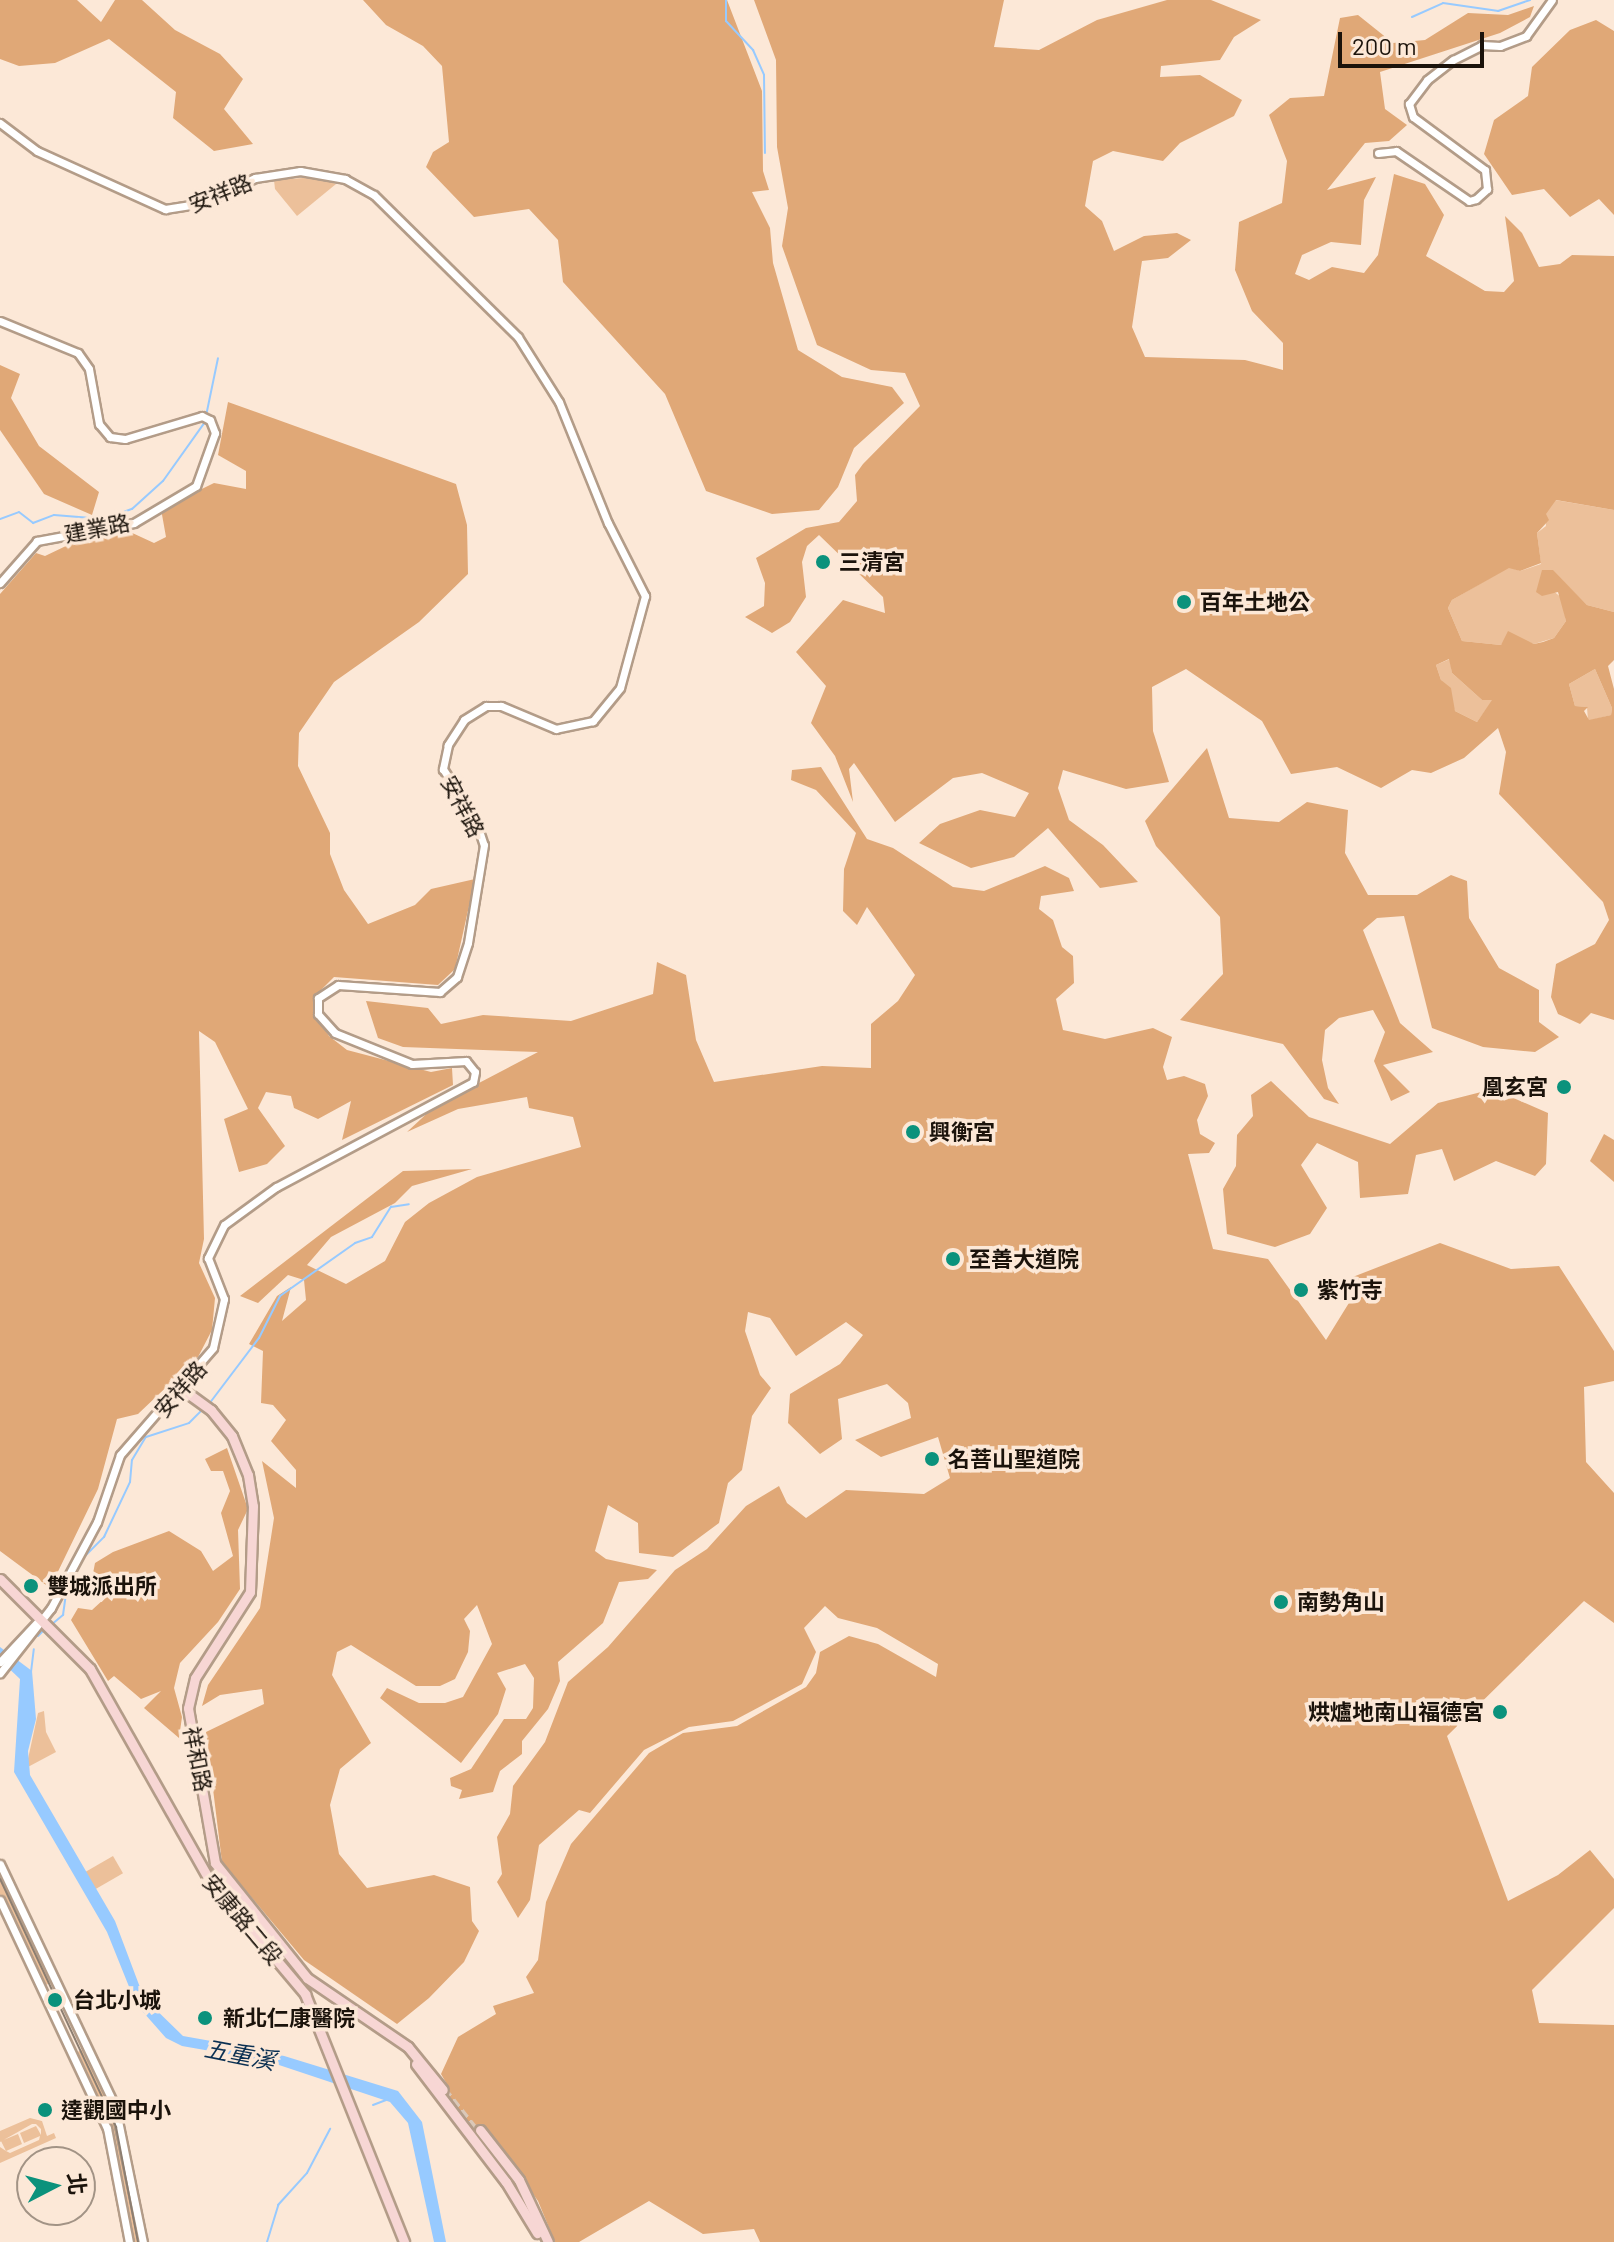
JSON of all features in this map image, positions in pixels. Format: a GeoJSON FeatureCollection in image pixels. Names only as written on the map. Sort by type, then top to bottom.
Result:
{"type":"FeatureCollection","features":[{"type":"Feature","properties":{"kind":"main road","name":"祥和路"},"geometry":{"type":"LineString","coordinates":[[182,1389],[219,1418],[237,1446],[250,1485],[253,1575],[247,1600],[195,1678],[190,1700],[193,1740],[213,1858],[295,1964],[324,1992],[408,2047],[444,2090],[401,2035]]}},
{"type":"Feature","properties":{"kind":"main road","name":"安康路二段"},"geometry":{"type":"LineString","coordinates":[[0,1579],[48,1622],[95,1676],[210,1881],[305,1994],[404,2242]]}},
{"type":"Feature","properties":{"kind":"main road"},"geometry":{"type":"LineString","coordinates":[[391,2042],[412,2059],[465,2134],[506,2182],[539,2238]]}},
{"type":"Feature","properties":{"kind":"main road"},"geometry":{"type":"LineString","coordinates":[[539,2238],[510,2180],[477,2133],[519,2180],[548,2242]]}},
{"type":"Feature","properties":{"kind":"street"},"geometry":{"type":"LineString","coordinates":[[1378,153],[1396,151],[1469,201],[1487,189],[1485,170],[1409,112],[1409,104],[1438,70],[1476,48],[1500,46],[1526,36],[1552,0]]}},
{"type":"Feature","properties":{"kind":"street","name":"安祥路"},"geometry":{"type":"LineString","coordinates":[[0,123],[37,151],[165,209],[202,203],[255,178],[300,171],[345,179],[374,195],[518,337],[559,402],[602,511],[645,596],[620,688],[593,721],[556,729],[501,706],[486,706],[464,720],[448,745],[443,769],[475,818],[484,845],[468,943],[457,977],[448,988],[432,992],[330,986],[317,1001],[318,1014],[335,1033],[412,1064],[466,1061],[475,1072],[473,1082],[394,1120],[234,1214],[208,1258],[224,1299],[217,1338],[182,1389],[120,1455],[94,1530],[48,1622],[15,1649],[1,1668]]}},
{"type":"Feature","properties":{"kind":"street","name":"建業路"},"geometry":{"type":"LineString","coordinates":[[0,321],[78,353],[89,369],[99,424],[110,437],[134,437],[202,416],[210,420],[215,433],[196,486],[134,523],[37,541],[0,583]]}},
{"type":"Feature","properties":{"kind":"street"},"geometry":{"type":"LineString","coordinates":[[0,1864],[115,2106],[143,2242]]}},
{"type":"Feature","properties":{"kind":"street"},"geometry":{"type":"LineString","coordinates":[[0,1900],[104,2120],[129,2242]]}},
{"type":"Feature","properties":{"kind":"shaded area"},"geometry":{"type":"Polygon","coordinates":[[[0,0],[77,0],[101,22],[115,0],[142,0],[175,30],[220,54],[243,79],[224,109],[253,144],[214,151],[173,118],[176,92],[109,39],[55,63],[19,66],[0,59],[0,0]]]}},
{"type":"Feature","properties":{"kind":"shaded area"},"geometry":{"type":"Polygon","coordinates":[[[363,0],[727,0],[762,91],[763,171],[769,190],[752,192],[770,228],[773,263],[798,350],[842,377],[892,387],[904,403],[854,448],[838,487],[819,510],[772,514],[706,491],[665,394],[563,282],[558,240],[529,209],[474,217],[426,167],[433,152],[449,142],[442,66],[423,46],[386,25],[363,0]]]}},
{"type":"Feature","properties":{"kind":"shaded area"},"geometry":{"type":"Polygon","coordinates":[[[754,0],[1004,0],[994,47],[1039,50],[1097,20],[1167,0],[1211,0],[1261,20],[1234,37],[1220,60],[1161,66],[1160,77],[1200,75],[1242,100],[1234,116],[1180,143],[1163,161],[1113,151],[1093,161],[1085,206],[1102,221],[1114,251],[1144,236],[1177,233],[1191,240],[1168,258],[1142,261],[1132,327],[1145,357],[1245,360],[1283,370],[1283,343],[1252,311],[1235,270],[1239,222],[1282,203],[1287,161],[1269,115],[1290,98],[1324,96],[1340,18],[1358,15],[1393,43],[1425,40],[1468,13],[1508,15],[1534,6],[1530,17],[1500,33],[1380,72],[1385,109],[1407,125],[1389,141],[1365,143],[1327,190],[1376,177],[1364,200],[1361,245],[1331,242],[1302,255],[1295,274],[1309,280],[1332,267],[1364,273],[1378,255],[1394,174],[1425,184],[1444,215],[1426,256],[1485,291],[1504,292],[1514,281],[1505,216],[1522,233],[1539,267],[1560,264],[1572,255],[1614,256],[1614,510],[1556,500],[1546,514],[1549,520],[1537,533],[1541,563],[1520,571],[1509,568],[1452,600],[1448,608],[1462,641],[1501,645],[1508,631],[1534,644],[1543,642],[1554,638],[1566,621],[1558,592],[1542,596],[1536,592],[1542,570],[1553,570],[1587,605],[1614,612],[1614,660],[1608,666],[1614,689],[1614,1020],[1591,1013],[1580,1024],[1558,1014],[1551,997],[1556,964],[1595,944],[1609,920],[1603,902],[1499,794],[1506,752],[1498,728],[1464,758],[1431,773],[1412,770],[1381,788],[1337,767],[1291,774],[1262,721],[1186,669],[1152,687],[1153,731],[1169,782],[1126,789],[1063,770],[1058,788],[1069,820],[1103,845],[1138,882],[1100,888],[1048,828],[1014,857],[971,868],[919,843],[940,824],[980,810],[1015,817],[1029,793],[982,773],[953,778],[895,822],[854,763],[849,769],[853,802],[835,756],[811,723],[826,686],[796,652],[843,600],[885,613],[883,597],[819,535],[807,546],[802,562],[806,597],[790,622],[772,633],[745,617],[764,606],[765,583],[756,558],[806,528],[839,522],[857,501],[855,475],[920,406],[905,373],[871,370],[817,345],[782,246],[788,208],[777,147],[776,60],[754,0]],[[1449,659],[1436,665],[1441,680],[1451,688],[1455,711],[1477,722],[1492,700],[1482,700],[1452,673],[1449,659]],[[1595,669],[1569,684],[1575,706],[1588,707],[1584,711],[1589,720],[1611,715],[1612,708],[1595,669]]]}},
{"type":"Feature","properties":{"kind":"shaded area"},"geometry":{"type":"Polygon","coordinates":[[[1596,20],[1614,31],[1614,215],[1599,199],[1570,217],[1544,189],[1512,195],[1484,154],[1494,120],[1528,96],[1532,67],[1570,30],[1596,20]]]}},
{"type":"Feature","properties":{"kind":"shaded area"},"geometry":{"type":"Polygon","coordinates":[[[318,177],[336,184],[297,216],[275,189],[274,180],[318,177]]]}},
{"type":"Feature","properties":{"kind":"shaded area"},"geometry":{"type":"Polygon","coordinates":[[[0,365],[20,374],[11,398],[39,446],[99,492],[92,515],[44,494],[0,430],[0,365]]]}},
{"type":"Feature","properties":{"kind":"shaded area"},"geometry":{"type":"Polygon","coordinates":[[[228,402],[456,484],[467,525],[468,574],[419,622],[334,682],[299,733],[298,766],[330,833],[330,854],[344,890],[368,924],[415,905],[431,889],[475,879],[455,969],[438,985],[334,977],[315,996],[314,1012],[329,1036],[347,1050],[431,1072],[452,1068],[453,1085],[342,1140],[351,1101],[318,1119],[294,1108],[291,1096],[266,1092],[258,1108],[285,1146],[267,1164],[239,1172],[224,1119],[248,1109],[215,1042],[199,1031],[204,1239],[199,1263],[215,1298],[212,1330],[198,1357],[138,1414],[117,1419],[98,1489],[50,1588],[0,1551],[0,594],[36,553],[45,556],[89,535],[128,531],[154,543],[166,537],[161,509],[214,483],[246,489],[246,471],[218,455],[228,402]]]}},
{"type":"Feature","properties":{"kind":"shaded area"},"geometry":{"type":"Polygon","coordinates":[[[1555,500],[1614,510],[1614,612],[1587,605],[1552,570],[1552,590],[1562,598],[1566,621],[1554,638],[1534,644],[1509,635],[1501,645],[1462,641],[1448,608],[1452,600],[1509,567],[1520,571],[1541,564],[1537,533],[1546,526],[1545,514],[1555,500]]]}},
{"type":"Feature","properties":{"kind":"shaded area"},"geometry":{"type":"Polygon","coordinates":[[[1450,659],[1452,673],[1482,700],[1493,700],[1477,722],[1455,711],[1441,680],[1436,665],[1450,659]]]}},
{"type":"Feature","properties":{"kind":"shaded area"},"geometry":{"type":"Polygon","coordinates":[[[1595,669],[1612,708],[1611,715],[1588,721],[1587,707],[1575,706],[1569,684],[1595,669]]]}},
{"type":"Feature","properties":{"kind":"shaded area"},"geometry":{"type":"Polygon","coordinates":[[[1207,748],[1229,818],[1279,822],[1307,802],[1348,810],[1345,853],[1368,895],[1417,895],[1451,875],[1467,881],[1469,918],[1499,968],[1539,990],[1539,1022],[1559,1037],[1535,1052],[1483,1047],[1432,1028],[1404,916],[1377,918],[1363,930],[1400,1023],[1433,1052],[1383,1065],[1410,1092],[1391,1101],[1374,1061],[1385,1032],[1373,1010],[1339,1018],[1325,1030],[1322,1060],[1328,1088],[1339,1104],[1324,1099],[1283,1044],[1180,1020],[1223,974],[1220,917],[1156,846],[1145,821],[1207,748]]]}},
{"type":"Feature","properties":{"kind":"shaded area"},"geometry":{"type":"Polygon","coordinates":[[[821,767],[867,839],[893,848],[953,887],[984,891],[1045,866],[1069,878],[1074,891],[1041,896],[1039,909],[1053,920],[1062,947],[1073,956],[1074,983],[1056,999],[1063,1030],[1105,1039],[1153,1028],[1172,1037],[1163,1067],[1167,1080],[1184,1076],[1205,1084],[1208,1096],[1197,1120],[1200,1134],[1215,1143],[1209,1153],[1188,1154],[1213,1249],[1268,1259],[1326,1340],[1352,1298],[1345,1280],[1440,1243],[1511,1269],[1559,1266],[1614,1351],[1614,1381],[1584,1387],[1586,1462],[1614,1493],[1614,1623],[1584,1601],[1447,1736],[1508,1901],[1558,1875],[1590,1850],[1614,1879],[1614,1908],[1532,1990],[1539,2023],[1614,2025],[1614,2242],[760,2242],[754,2229],[703,2234],[649,2201],[579,2242],[555,2242],[538,2201],[514,2167],[482,2128],[472,2139],[438,2095],[448,2086],[441,2074],[458,2037],[496,2014],[493,2006],[534,1993],[526,1977],[538,1960],[546,1902],[571,1844],[649,1753],[683,1733],[737,1726],[806,1687],[816,1673],[820,1652],[849,1636],[878,1644],[936,1677],[938,1664],[877,1628],[838,1618],[825,1606],[804,1628],[816,1652],[802,1684],[733,1721],[689,1727],[644,1750],[590,1813],[579,1810],[539,1845],[530,1900],[518,1918],[497,1882],[502,1874],[497,1837],[510,1814],[513,1786],[545,1742],[568,1682],[608,1647],[675,1570],[707,1549],[746,1506],[779,1486],[787,1503],[806,1518],[846,1490],[924,1494],[950,1478],[938,1437],[881,1457],[855,1440],[911,1418],[908,1403],[887,1384],[838,1399],[842,1439],[820,1454],[788,1423],[790,1394],[840,1364],[863,1335],[846,1322],[796,1356],[770,1318],[748,1312],[745,1331],[760,1375],[771,1388],[752,1416],[742,1470],[728,1483],[719,1523],[673,1557],[639,1553],[638,1523],[608,1505],[595,1551],[606,1559],[657,1570],[648,1579],[619,1582],[603,1623],[558,1662],[560,1681],[548,1709],[522,1741],[522,1754],[500,1771],[493,1792],[459,1799],[462,1790],[451,1786],[450,1778],[471,1769],[504,1719],[526,1719],[533,1708],[534,1678],[525,1664],[497,1673],[506,1689],[498,1714],[461,1763],[380,1698],[387,1688],[419,1703],[445,1703],[463,1697],[492,1644],[477,1605],[464,1619],[470,1631],[468,1652],[455,1679],[440,1686],[416,1686],[351,1645],[337,1652],[332,1675],[371,1743],[340,1769],[330,1805],[339,1854],[367,1888],[434,1875],[470,1887],[472,1921],[479,1931],[464,1962],[429,1998],[397,2024],[304,1960],[222,1862],[206,1732],[264,1704],[262,1689],[220,1695],[202,1706],[208,1685],[260,1608],[274,1518],[262,1461],[296,1488],[296,1470],[271,1441],[286,1420],[273,1405],[261,1403],[263,1351],[249,1344],[277,1296],[291,1287],[282,1321],[306,1300],[304,1280],[288,1275],[258,1303],[240,1296],[403,1171],[472,1169],[412,1186],[395,1203],[331,1237],[307,1265],[346,1284],[385,1261],[405,1222],[429,1203],[477,1177],[581,1147],[573,1117],[529,1108],[527,1097],[458,1109],[407,1132],[435,1106],[538,1052],[403,1047],[378,1038],[366,1001],[428,1008],[441,1024],[483,1015],[571,1021],[653,994],[657,962],[686,975],[696,1040],[714,1082],[822,1066],[871,1068],[871,1024],[898,1001],[915,975],[867,907],[857,925],[843,911],[844,869],[856,833],[816,790],[791,780],[792,770],[821,767]]]}},
{"type":"Feature","properties":{"kind":"shaded area"},"geometry":{"type":"Polygon","coordinates":[[[1271,1081],[1309,1117],[1390,1144],[1438,1103],[1493,1089],[1548,1113],[1546,1164],[1535,1176],[1496,1161],[1454,1181],[1442,1149],[1416,1155],[1408,1194],[1360,1198],[1358,1162],[1317,1143],[1301,1165],[1327,1208],[1310,1234],[1275,1247],[1227,1234],[1223,1189],[1236,1166],[1237,1135],[1253,1116],[1251,1095],[1271,1081]]]}},
{"type":"Feature","properties":{"kind":"shaded area"},"geometry":{"type":"Polygon","coordinates":[[[1604,1134],[1614,1140],[1614,1182],[1590,1161],[1604,1134]]]}},
{"type":"Feature","properties":{"kind":"shaded area"},"geometry":{"type":"Polygon","coordinates":[[[227,1448],[248,1509],[238,1530],[240,1589],[218,1622],[180,1663],[174,1688],[182,1717],[179,1738],[144,1708],[161,1691],[141,1699],[114,1676],[108,1681],[71,1620],[78,1608],[92,1610],[104,1599],[101,1592],[90,1589],[95,1563],[113,1552],[169,1531],[201,1551],[213,1571],[233,1556],[221,1513],[230,1491],[223,1471],[211,1471],[205,1459],[227,1448]]]}},
{"type":"Feature","properties":{"kind":"shaded area"},"geometry":{"type":"Polygon","coordinates":[[[44,1711],[46,1732],[56,1752],[26,1768],[38,1713],[44,1711]]]}},
{"type":"Feature","properties":{"kind":"shaded area"},"geometry":{"type":"Polygon","coordinates":[[[113,1856],[123,1873],[94,1890],[84,1872],[113,1856]]]}},
{"type":"Feature","properties":{"kind":"shaded area"},"geometry":{"type":"Polygon","coordinates":[[[0,1871],[52,1982],[46,1985],[0,1894],[0,1871]]]}},
{"type":"Feature","properties":{"kind":"shaded area"},"geometry":{"type":"Polygon","coordinates":[[[83,2049],[119,2126],[140,2242],[132,2242],[115,2145],[76,2053],[83,2049]]]}},
{"type":"Feature","properties":{"kind":"shaded area"},"geometry":{"type":"Polygon","coordinates":[[[30,2118],[42,2121],[47,2136],[54,2133],[56,2138],[38,2146],[26,2146],[39,2140],[40,2136],[24,2143],[20,2133],[36,2126],[41,2135],[41,2129],[36,2124],[32,2124],[4,2140],[18,2134],[22,2144],[6,2151],[0,2142],[0,2131],[30,2118]]]}},
{"type":"Feature","properties":{"kind":"shaded area"},"geometry":{"type":"Polygon","coordinates":[[[0,2147],[10,2153],[16,2150],[16,2156],[0,2163],[0,2147]]]}},
{"type":"Feature","properties":{"kind":"water","name":"五重溪"},"geometry":{"type":"Polygon","coordinates":[[[0,1647],[32,1671],[36,1719],[28,1751],[30,1775],[115,1921],[144,1998],[183,2036],[268,2051],[398,2091],[422,2122],[446,2242],[434,2242],[408,2123],[390,2102],[267,2061],[182,2046],[166,2038],[136,2004],[107,1932],[14,1772],[20,1679],[0,1660],[0,1647]]]}},
{"type":"Feature","properties":{"kind":"waterway"},"geometry":{"type":"LineString","coordinates":[[726,0],[726,21],[753,50],[764,75],[765,153]]}},
{"type":"Feature","properties":{"kind":"waterway"},"geometry":{"type":"LineString","coordinates":[[1412,17],[1443,3],[1498,11],[1530,0]]}},
{"type":"Feature","properties":{"kind":"waterway"},"geometry":{"type":"LineString","coordinates":[[206,416],[218,358]]}},
{"type":"Feature","properties":{"kind":"waterway"},"geometry":{"type":"LineString","coordinates":[[0,519],[19,512],[33,523],[54,515],[104,519],[132,509],[163,481],[205,422]]}},
{"type":"Feature","properties":{"kind":"waterway"},"geometry":{"type":"LineString","coordinates":[[209,1404],[259,1338],[280,1296],[355,1243],[372,1237],[391,1207],[409,1204]]}},
{"type":"Feature","properties":{"kind":"waterway"},"geometry":{"type":"LineString","coordinates":[[81,1560],[104,1537],[130,1482],[132,1460],[146,1437],[189,1423],[204,1408]]}},
{"type":"Feature","properties":{"kind":"waterway"},"geometry":{"type":"LineString","coordinates":[[51,1625],[63,1615],[67,1586]]}},
{"type":"Feature","properties":{"kind":"waterway"},"geometry":{"type":"LineString","coordinates":[[38,1636],[46,1628]]}},
{"type":"Feature","properties":{"kind":"waterway"},"geometry":{"type":"LineString","coordinates":[[31,1672],[34,1649]]}},
{"type":"Feature","properties":{"kind":"waterway"},"geometry":{"type":"LineString","coordinates":[[373,2105],[386,2100]]}},
{"type":"Feature","properties":{"kind":"waterway"},"geometry":{"type":"LineString","coordinates":[[267,2242],[278,2205],[307,2173],[330,2129]]}},
{"type":"Feature","properties":{"kind":"tunnel"},"geometry":{"type":"LineString","coordinates":[[443,2090],[477,2133]]}},
{"type":"Feature","properties":{"kind":"tram line"},"geometry":{"type":"LineString","coordinates":[[0,1879],[116,2127],[138,2242]]}},
{"type":"Feature","properties":{"kind":"place","name":"三清宮"},"geometry":{"type":"Point","coordinates":[823,562]}},
{"type":"Feature","properties":{"kind":"place","name":"百年土地公"},"geometry":{"type":"Point","coordinates":[1184,602]}},
{"type":"Feature","properties":{"kind":"place","name":"凰玄宮"},"geometry":{"type":"Point","coordinates":[1564,1087]}},
{"type":"Feature","properties":{"kind":"place","name":"興衡宮"},"geometry":{"type":"Point","coordinates":[913,1132]}},
{"type":"Feature","properties":{"kind":"place","name":"至善大道院"},"geometry":{"type":"Point","coordinates":[953,1259]}},
{"type":"Feature","properties":{"kind":"place","name":"紫竹寺"},"geometry":{"type":"Point","coordinates":[1301,1290]}},
{"type":"Feature","properties":{"kind":"place","name":"名菩山聖道院"},"geometry":{"type":"Point","coordinates":[932,1459]}},
{"type":"Feature","properties":{"kind":"place","name":"雙城派出所"},"geometry":{"type":"Point","coordinates":[31,1586]}},
{"type":"Feature","properties":{"kind":"place","name":"南勢角山"},"geometry":{"type":"Point","coordinates":[1281,1602]}},
{"type":"Feature","properties":{"kind":"place","name":"烘爐地南山福德宮"},"geometry":{"type":"Point","coordinates":[1500,1712]}},
{"type":"Feature","properties":{"kind":"place","name":"台北小城"},"geometry":{"type":"Point","coordinates":[55,2000]}},
{"type":"Feature","properties":{"kind":"place","name":"新北仁康醫院"},"geometry":{"type":"Point","coordinates":[205,2018]}},
{"type":"Feature","properties":{"kind":"place","name":"達觀國中小"},"geometry":{"type":"Point","coordinates":[45,2110]}}]}
